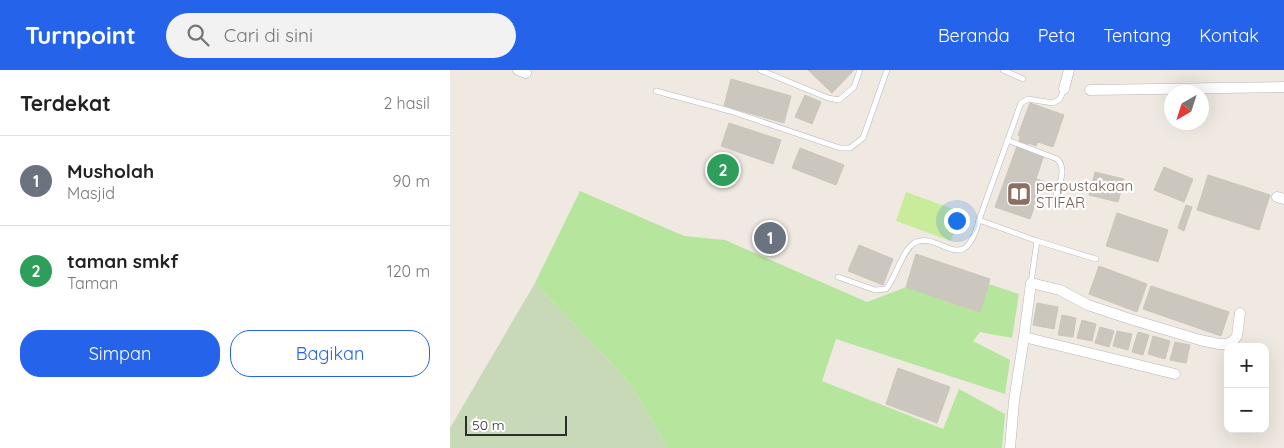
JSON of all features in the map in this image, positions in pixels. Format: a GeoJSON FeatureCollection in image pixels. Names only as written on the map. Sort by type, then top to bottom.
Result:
{"type":"FeatureCollection","features":[{"type":"Feature","properties":{"kind":"street"},"geometry":{"type":"LineString","coordinates":[[1064,89],[1069,70]]}},
{"type":"Feature","properties":{"kind":"street"},"geometry":{"type":"LineString","coordinates":[[1090,90],[1284,87]]}},
{"type":"Feature","properties":{"kind":"street"},"geometry":{"type":"LineString","coordinates":[[1010,448],[1014,401],[1031,283],[1060,290],[1088,305],[1200,340],[1219,344],[1227,344],[1237,336],[1240,313]]}},
{"type":"Feature","properties":{"kind":"street"},"geometry":{"type":"LineString","coordinates":[[1024,337],[1175,374]]}},
{"type":"Feature","properties":{"kind":"lane"},"geometry":{"type":"LineString","coordinates":[[760,70],[828,98],[840,100],[854,86],[860,70]]}},
{"type":"Feature","properties":{"kind":"lane"},"geometry":{"type":"LineString","coordinates":[[656,91],[730,111],[840,148],[850,148],[863,138],[887,70]]}},
{"type":"Feature","properties":{"kind":"lane"},"geometry":{"type":"LineString","coordinates":[[1003,70],[1023,79]]}},
{"type":"Feature","properties":{"kind":"lane"},"geometry":{"type":"LineString","coordinates":[[838,277],[875,290],[886,289],[912,245],[924,240],[950,249],[962,249],[974,237],[978,220],[1021,102],[1028,99],[1053,103],[1060,99],[1064,89]]}},
{"type":"Feature","properties":{"kind":"lane"},"geometry":{"type":"LineString","coordinates":[[1006,140],[1061,162],[1062,172],[1055,199]]}},
{"type":"Feature","properties":{"kind":"lane"},"geometry":{"type":"LineString","coordinates":[[978,220],[1096,259]]}},
{"type":"Feature","properties":{"kind":"lane"},"geometry":{"type":"LineString","coordinates":[[1031,283],[1037,241]]}},
{"type":"Feature","properties":{"kind":"green space"},"geometry":{"type":"Polygon","coordinates":[[[580,191],[684,236],[725,240],[867,302],[906,287],[979,312],[989,284],[1019,294],[1012,338],[980,332],[973,341],[1010,360],[1005,394],[836,339],[822,381],[943,429],[959,389],[1005,414],[1002,448],[668,448],[630,383],[535,283],[580,191]]]}},
{"type":"Feature","properties":{"kind":"green space"},"geometry":{"type":"Polygon","coordinates":[[[906,192],[961,212],[951,241],[896,221],[906,192]]]}},
{"type":"Feature","properties":{"kind":"green space"},"geometry":{"type":"Polygon","coordinates":[[[535,283],[630,383],[668,448],[450,448],[450,428],[535,283]]]}},
{"type":"Feature","properties":{"kind":"building"},"geometry":{"type":"Polygon","coordinates":[[[808,70],[854,70],[832,93],[808,70]]]}},
{"type":"Feature","properties":{"kind":"building"},"geometry":{"type":"Polygon","coordinates":[[[731,79],[791,96],[784,123],[724,106],[731,79]]]}},
{"type":"Feature","properties":{"kind":"building"},"geometry":{"type":"Polygon","coordinates":[[[805,95],[821,102],[812,124],[795,117],[805,95]]]}},
{"type":"Feature","properties":{"kind":"building"},"geometry":{"type":"Polygon","coordinates":[[[1030,103],[1064,115],[1053,147],[1038,142],[1036,146],[1028,143],[1027,146],[1019,143],[1020,136],[1018,135],[1030,103]]]}},
{"type":"Feature","properties":{"kind":"building"},"geometry":{"type":"Polygon","coordinates":[[[729,123],[781,140],[773,164],[721,146],[729,123]]]}},
{"type":"Feature","properties":{"kind":"building","name":"perpustakaan STIFAR"},"geometry":{"type":"Polygon","coordinates":[[[1017,146],[1044,155],[1036,179],[1043,181],[1030,219],[995,207],[1017,146]]]}},
{"type":"Feature","properties":{"kind":"building"},"geometry":{"type":"Polygon","coordinates":[[[800,148],[844,165],[836,185],[792,168],[800,148]]]}},
{"type":"Feature","properties":{"kind":"building"},"geometry":{"type":"Polygon","coordinates":[[[1164,167],[1193,179],[1184,202],[1154,190],[1164,167]]]}},
{"type":"Feature","properties":{"kind":"building"},"geometry":{"type":"Polygon","coordinates":[[[1095,172],[1124,179],[1118,202],[1089,195],[1095,172]]]}},
{"type":"Feature","properties":{"kind":"building"},"geometry":{"type":"Polygon","coordinates":[[[1208,175],[1270,195],[1259,230],[1197,210],[1208,175]]]}},
{"type":"Feature","properties":{"kind":"building"},"geometry":{"type":"Polygon","coordinates":[[[1186,205],[1192,207],[1184,231],[1178,228],[1186,205]]]}},
{"type":"Feature","properties":{"kind":"building"},"geometry":{"type":"Polygon","coordinates":[[[1117,213],[1168,230],[1158,262],[1106,246],[1117,213]]]}},
{"type":"Feature","properties":{"kind":"building"},"geometry":{"type":"Polygon","coordinates":[[[859,245],[893,259],[883,285],[848,271],[859,245]]]}},
{"type":"Feature","properties":{"kind":"building"},"geometry":{"type":"Polygon","coordinates":[[[916,254],[990,279],[980,312],[906,287],[916,254]]]}},
{"type":"Feature","properties":{"kind":"building"},"geometry":{"type":"Polygon","coordinates":[[[1099,266],[1147,284],[1137,312],[1089,294],[1099,266]]]}},
{"type":"Feature","properties":{"kind":"building"},"geometry":{"type":"Polygon","coordinates":[[[1151,286],[1229,312],[1221,336],[1143,309],[1151,286]]]}},
{"type":"Feature","properties":{"kind":"building"},"geometry":{"type":"Polygon","coordinates":[[[1037,303],[1058,307],[1054,329],[1033,325],[1037,303]]]}},
{"type":"Feature","properties":{"kind":"building"},"geometry":{"type":"Polygon","coordinates":[[[1062,315],[1076,318],[1073,337],[1058,335],[1062,315]]]}},
{"type":"Feature","properties":{"kind":"building"},"geometry":{"type":"Polygon","coordinates":[[[1082,320],[1096,324],[1092,341],[1077,338],[1082,320]]]}},
{"type":"Feature","properties":{"kind":"building"},"geometry":{"type":"Polygon","coordinates":[[[1100,327],[1114,331],[1109,347],[1095,343],[1100,327]]]}},
{"type":"Feature","properties":{"kind":"building"},"geometry":{"type":"Polygon","coordinates":[[[1117,331],[1132,334],[1128,350],[1113,346],[1117,331]]]}},
{"type":"Feature","properties":{"kind":"building"},"geometry":{"type":"Polygon","coordinates":[[[1138,332],[1149,335],[1143,355],[1132,352],[1138,332]]]}},
{"type":"Feature","properties":{"kind":"building"},"geometry":{"type":"Polygon","coordinates":[[[1153,336],[1170,341],[1165,359],[1148,354],[1153,336]]]}},
{"type":"Feature","properties":{"kind":"building"},"geometry":{"type":"Polygon","coordinates":[[[1175,342],[1190,345],[1186,363],[1170,360],[1175,342]]]}},
{"type":"Feature","properties":{"kind":"building"},"geometry":{"type":"Polygon","coordinates":[[[898,368],[950,387],[937,423],[886,404],[898,368]]]}},
{"type":"Feature","properties":{"kind":"place","name":"taman smkf"},"geometry":{"type":"Point","coordinates":[723,170]}},
{"type":"Feature","properties":{"kind":"place","name":"perpustakaan STIFAR"},"geometry":{"type":"Point","coordinates":[1019,194]}},
{"type":"Feature","properties":{"kind":"place","name":"Musholah"},"geometry":{"type":"Point","coordinates":[770,238]}}]}
